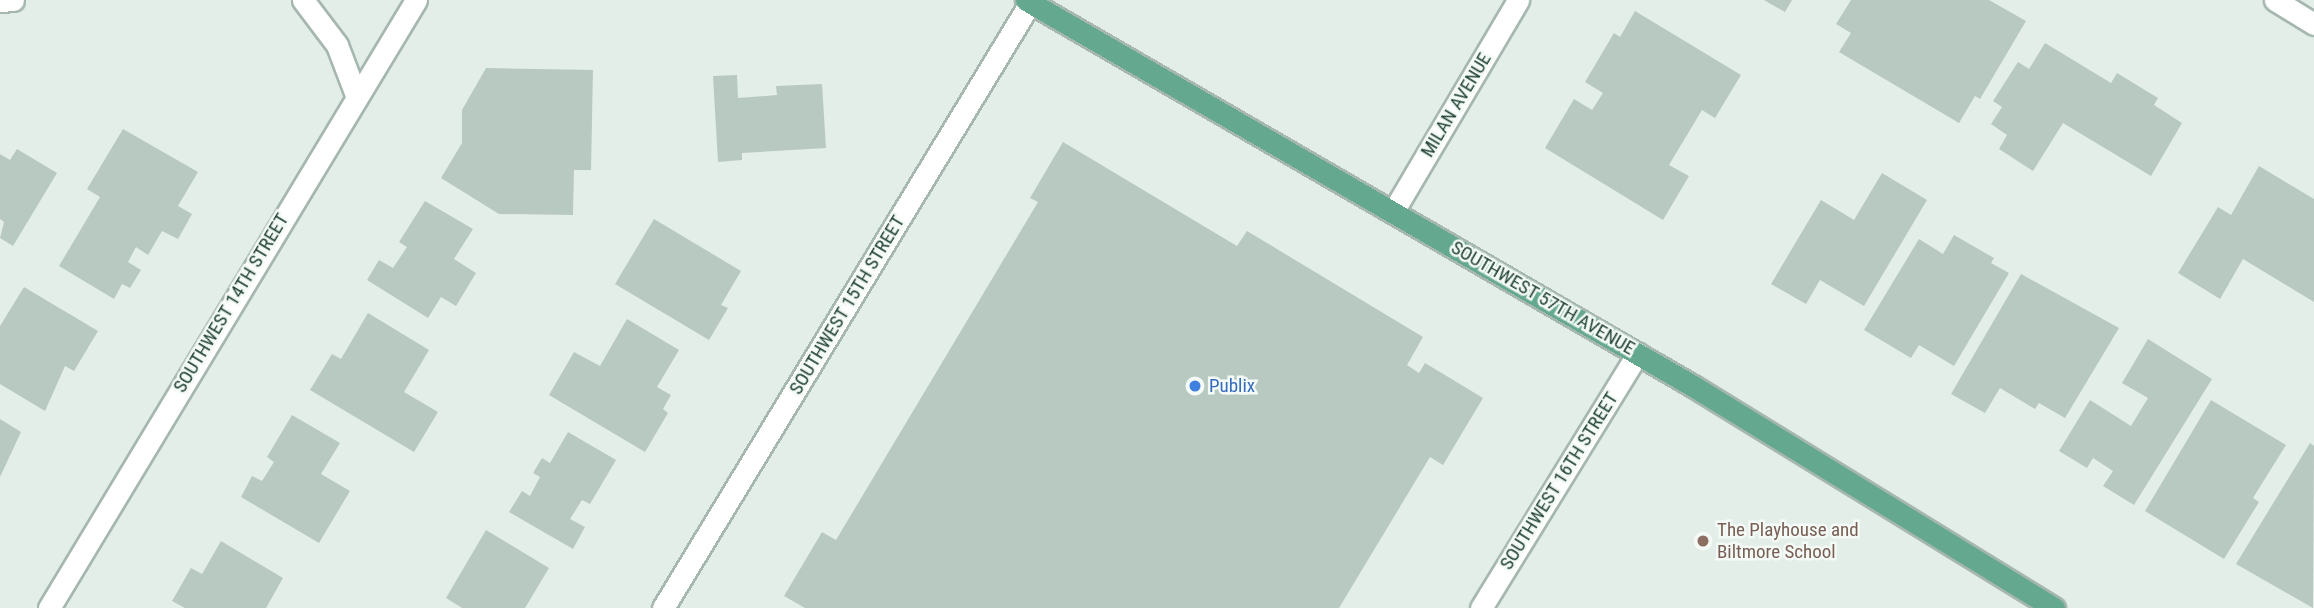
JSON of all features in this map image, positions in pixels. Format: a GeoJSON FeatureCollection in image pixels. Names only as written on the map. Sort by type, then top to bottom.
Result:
{"type":"FeatureCollection","features":[{"type":"Feature","properties":{"kind":"main road","name":"SOUTHWEST 57TH AVENUE"},"geometry":{"type":"LineString","coordinates":[[1028,1],[1638,353],[2054,608]]}},
{"type":"Feature","properties":{"kind":"street"},"geometry":{"type":"LineString","coordinates":[[0,1],[13,0]]}},
{"type":"Feature","properties":{"kind":"street"},"geometry":{"type":"LineString","coordinates":[[303,0],[329,30],[356,95]]}},
{"type":"Feature","properties":{"kind":"street","name":"SOUTHWEST 14TH STREET"},"geometry":{"type":"LineString","coordinates":[[49,608],[356,95],[416,0]]}},
{"type":"Feature","properties":{"kind":"street","name":"MILAN AVENUE"},"geometry":{"type":"LineString","coordinates":[[1394,210],[1518,0]]}},
{"type":"Feature","properties":{"kind":"street"},"geometry":{"type":"LineString","coordinates":[[2275,0],[2314,24]]}},
{"type":"Feature","properties":{"kind":"street","name":"SOUTHWEST 15TH STREET"},"geometry":{"type":"LineString","coordinates":[[663,608],[1028,1]]}},
{"type":"Feature","properties":{"kind":"street","name":"SOUTHWEST 16TH STREET"},"geometry":{"type":"LineString","coordinates":[[1481,608],[1638,353]]}},
{"type":"Feature","properties":{"kind":"building"},"geometry":{"type":"Polygon","coordinates":[[[1764,0],[1792,0],[1785,12],[1764,0]]]}},
{"type":"Feature","properties":{"kind":"building"},"geometry":{"type":"Polygon","coordinates":[[[1851,0],[1989,0],[2026,21],[1980,99],[1975,96],[1959,123],[1839,52],[1851,33],[1836,24],[1851,0]]]}},
{"type":"Feature","properties":{"kind":"building"},"geometry":{"type":"Polygon","coordinates":[[[1635,11],[1741,75],[1715,118],[1702,110],[1669,165],[1689,176],[1663,220],[1545,148],[1574,99],[1592,110],[1603,93],[1585,82],[1614,33],[1620,37],[1635,11]]]}},
{"type":"Feature","properties":{"kind":"building"},"geometry":{"type":"Polygon","coordinates":[[[2045,43],[2111,83],[2117,73],[2158,98],[2154,105],[2182,123],[2151,176],[2063,123],[2033,171],[1999,149],[2007,135],[1991,124],[2002,107],[1993,101],[2018,62],[2029,69],[2045,43]]]}},
{"type":"Feature","properties":{"kind":"building"},"geometry":{"type":"Polygon","coordinates":[[[486,68],[593,70],[591,170],[574,170],[573,215],[499,214],[441,178],[462,143],[462,110],[486,68]]]}},
{"type":"Feature","properties":{"kind":"building"},"geometry":{"type":"Polygon","coordinates":[[[737,75],[738,98],[777,95],[776,86],[822,84],[826,148],[742,153],[742,160],[718,162],[713,76],[737,75]]]}},
{"type":"Feature","properties":{"kind":"building"},"geometry":{"type":"Polygon","coordinates":[[[123,129],[198,172],[178,206],[192,214],[178,239],[162,231],[148,255],[136,247],[128,262],[141,270],[130,288],[122,284],[114,299],[59,266],[100,197],[87,189],[123,129]]]}},
{"type":"Feature","properties":{"kind":"building","name":"Publix"},"geometry":{"type":"Polygon","coordinates":[[[1063,142],[1237,246],[1247,231],[1423,337],[1407,365],[1419,373],[1425,363],[1483,398],[1443,465],[1430,457],[1339,608],[805,608],[784,596],[822,532],[836,540],[1038,202],[1030,198],[1063,142]]]}},
{"type":"Feature","properties":{"kind":"building"},"geometry":{"type":"Polygon","coordinates":[[[17,149],[57,173],[13,246],[0,238],[4,222],[0,219],[0,154],[10,160],[17,149]]]}},
{"type":"Feature","properties":{"kind":"building"},"geometry":{"type":"Polygon","coordinates":[[[2259,166],[2314,199],[2314,302],[2243,259],[2220,299],[2178,273],[2218,207],[2231,215],[2259,166]]]}},
{"type":"Feature","properties":{"kind":"building"},"geometry":{"type":"Polygon","coordinates":[[[1882,173],[1927,200],[1864,306],[1820,280],[1806,304],[1771,284],[1821,200],[1854,220],[1882,173]]]}},
{"type":"Feature","properties":{"kind":"building"},"geometry":{"type":"Polygon","coordinates":[[[425,201],[473,229],[454,259],[476,273],[456,306],[441,297],[428,318],[367,280],[379,260],[393,268],[407,247],[399,242],[425,201]]]}},
{"type":"Feature","properties":{"kind":"building"},"geometry":{"type":"Polygon","coordinates":[[[654,219],[741,271],[721,305],[728,308],[709,340],[615,284],[654,219]]]}},
{"type":"Feature","properties":{"kind":"building"},"geometry":{"type":"Polygon","coordinates":[[[1954,235],[1994,258],[1991,263],[2009,273],[1954,366],[1919,345],[1911,358],[1864,330],[1919,239],[1943,254],[1954,235]]]}},
{"type":"Feature","properties":{"kind":"building"},"geometry":{"type":"Polygon","coordinates":[[[2021,274],[2119,328],[2065,418],[2039,403],[2035,409],[2000,388],[1985,413],[1951,394],[2021,274]]]}},
{"type":"Feature","properties":{"kind":"building"},"geometry":{"type":"Polygon","coordinates":[[[24,287],[98,331],[74,371],[65,366],[45,411],[0,384],[0,326],[24,287]]]}},
{"type":"Feature","properties":{"kind":"building"},"geometry":{"type":"Polygon","coordinates":[[[368,313],[429,350],[404,392],[438,412],[414,452],[310,390],[332,354],[341,359],[368,313]]]}},
{"type":"Feature","properties":{"kind":"building"},"geometry":{"type":"Polygon","coordinates":[[[627,319],[679,350],[657,387],[671,395],[663,409],[668,413],[645,452],[549,395],[574,352],[600,366],[627,319]]]}},
{"type":"Feature","properties":{"kind":"building"},"geometry":{"type":"Polygon","coordinates":[[[2148,339],[2212,379],[2134,505],[2103,486],[2113,471],[2093,458],[2087,468],[2059,451],[2090,400],[2131,426],[2148,398],[2122,383],[2148,339]]]}},
{"type":"Feature","properties":{"kind":"building"},"geometry":{"type":"Polygon","coordinates":[[[2211,400],[2286,445],[2253,498],[2259,502],[2224,559],[2145,511],[2211,400]]]}},
{"type":"Feature","properties":{"kind":"building"},"geometry":{"type":"Polygon","coordinates":[[[292,415],[340,443],[321,474],[350,491],[319,543],[241,497],[252,476],[262,481],[274,462],[267,457],[292,415]]]}},
{"type":"Feature","properties":{"kind":"building"},"geometry":{"type":"Polygon","coordinates":[[[0,419],[21,432],[0,477],[0,419]]]}},
{"type":"Feature","properties":{"kind":"building"},"geometry":{"type":"Polygon","coordinates":[[[568,432],[616,460],[590,504],[582,500],[570,519],[585,527],[573,549],[509,512],[522,491],[530,496],[540,477],[533,473],[542,458],[550,463],[568,432]]]}},
{"type":"Feature","properties":{"kind":"building"},"geometry":{"type":"Polygon","coordinates":[[[2310,443],[2314,446],[2313,608],[2236,564],[2310,443]]]}},
{"type":"Feature","properties":{"kind":"building"},"geometry":{"type":"Polygon","coordinates":[[[486,530],[549,568],[525,608],[462,608],[446,598],[486,530]]]}},
{"type":"Feature","properties":{"kind":"building"},"geometry":{"type":"Polygon","coordinates":[[[221,541],[283,578],[266,608],[185,608],[172,601],[191,568],[202,574],[221,541]]]}},
{"type":"Feature","properties":{"kind":"place","name":"Publix"},"geometry":{"type":"Point","coordinates":[1195,386]}},
{"type":"Feature","properties":{"kind":"place","name":"The Playhouse and Biltmore School"},"geometry":{"type":"Point","coordinates":[1703,541]}}]}
